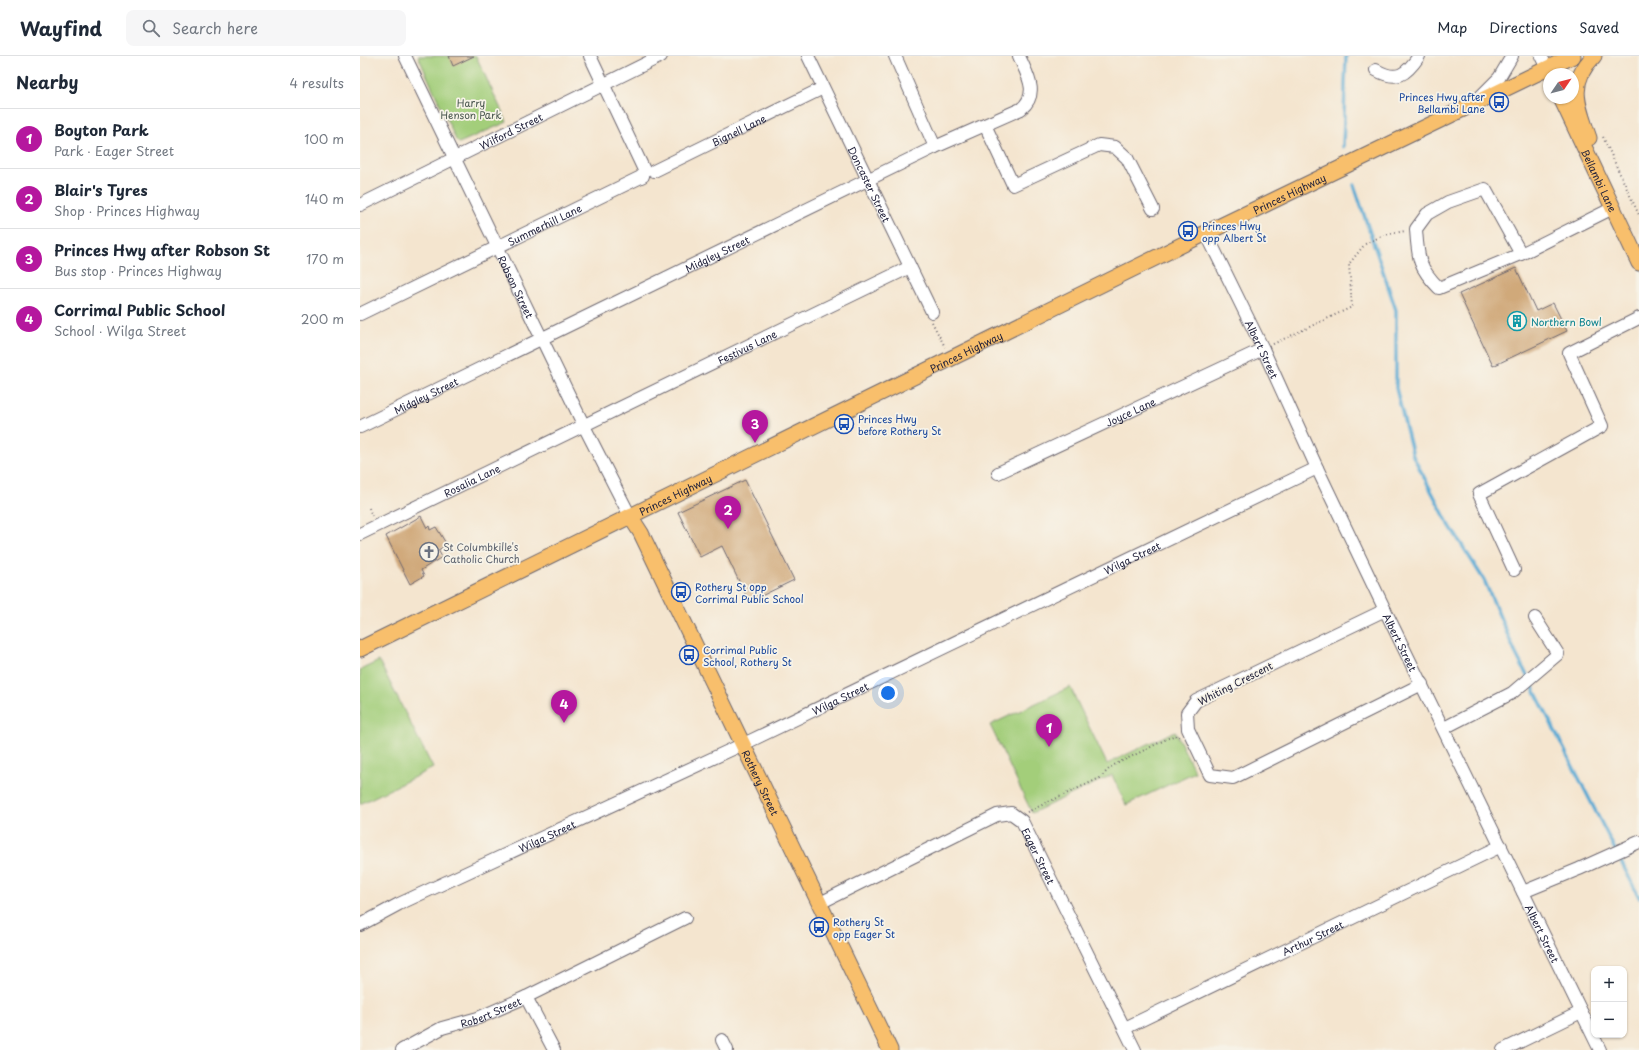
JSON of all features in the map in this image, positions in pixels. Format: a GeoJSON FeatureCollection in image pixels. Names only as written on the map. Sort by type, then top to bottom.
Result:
{"type":"FeatureCollection","features":[{"type":"Feature","properties":{"kind":"main road","name":"Princes Highway"},"geometry":{"type":"LineString","coordinates":[[360,649],[1206,233],[1476,102],[1546,66],[1573,56]]}},
{"type":"Feature","properties":{"kind":"main road"},"geometry":{"type":"LineString","coordinates":[[1594,56],[1582,70],[1577,82],[1577,93],[1585,126],[1611,204]]}},
{"type":"Feature","properties":{"kind":"main road","name":"Bellambi Lane"},"geometry":{"type":"LineString","coordinates":[[1564,104],[1639,263]]}},
{"type":"Feature","properties":{"kind":"main road","name":"Rothery Street"},"geometry":{"type":"LineString","coordinates":[[630,516],[641,533],[890,1050]]}},
{"type":"Feature","properties":{"kind":"street","name":"Robson Street"},"geometry":{"type":"LineString","coordinates":[[405,56],[541,339],[630,516]]}},
{"type":"Feature","properties":{"kind":"street"},"geometry":{"type":"LineString","coordinates":[[590,56],[603,84]]}},
{"type":"Feature","properties":{"kind":"street","name":"Wilford Street"},"geometry":{"type":"LineString","coordinates":[[360,205],[661,56]]}},
{"type":"Feature","properties":{"kind":"street","name":"Doncaster Street"},"geometry":{"type":"LineString","coordinates":[[808,56],[910,267],[931,314]]}},
{"type":"Feature","properties":{"kind":"street"},"geometry":{"type":"LineString","coordinates":[[896,56],[935,147]]}},
{"type":"Feature","properties":{"kind":"street","name":"Midgley Street"},"geometry":{"type":"LineString","coordinates":[[360,427],[868,179],[935,147],[1021,110],[1030,99],[1032,89],[1018,56]]}},
{"type":"Feature","properties":{"kind":"street"},"geometry":{"type":"LineString","coordinates":[[1376,70],[1388,77],[1400,76],[1419,56]]}},
{"type":"Feature","properties":{"kind":"street"},"geometry":{"type":"LineString","coordinates":[[1476,102],[1499,78],[1512,56]]}},
{"type":"Feature","properties":{"kind":"street","name":"Summerhill Lane"},"geometry":{"type":"LineString","coordinates":[[360,314],[642,177],[644,170],[603,84]]}},
{"type":"Feature","properties":{"kind":"street","name":"Bignell Lane"},"geometry":{"type":"LineString","coordinates":[[654,171],[823,88]]}},
{"type":"Feature","properties":{"kind":"street"},"geometry":{"type":"LineString","coordinates":[[984,125],[1013,186],[1099,145],[1115,147],[1127,158],[1153,210]]}},
{"type":"Feature","properties":{"kind":"street"},"geometry":{"type":"LineString","coordinates":[[1520,254],[1485,189],[1448,202],[1427,214],[1416,229],[1418,253],[1424,273],[1439,288],[1520,254],[1611,204]]}},
{"type":"Feature","properties":{"kind":"street","name":"Albert Street"},"geometry":{"type":"LineString","coordinates":[[1206,233],[1263,349],[1317,468],[1385,610],[1444,728],[1600,1050]]}},
{"type":"Feature","properties":{"kind":"street","name":"Festivus Lane"},"geometry":{"type":"LineString","coordinates":[[584,426],[910,267]]}},
{"type":"Feature","properties":{"kind":"street"},"geometry":{"type":"LineString","coordinates":[[1514,570],[1479,494],[1602,426],[1569,353],[1639,318]]}},
{"type":"Feature","properties":{"kind":"street","name":"Joyce Lane"},"geometry":{"type":"LineString","coordinates":[[998,474],[1263,349]]}},
{"type":"Feature","properties":{"kind":"street","name":"Rosalia Lane"},"geometry":{"type":"LineString","coordinates":[[360,534],[584,426]]}},
{"type":"Feature","properties":{"kind":"street","name":"Wilga Street"},"geometry":{"type":"LineString","coordinates":[[360,925],[406,901],[742,744],[1317,468]]}},
{"type":"Feature","properties":{"kind":"street","name":"Whiting Crescent"},"geometry":{"type":"LineString","coordinates":[[1385,610],[1196,701],[1187,713],[1189,730],[1210,775],[1233,778],[1422,684]]}},
{"type":"Feature","properties":{"kind":"street"},"geometry":{"type":"LineString","coordinates":[[1444,728],[1512,693],[1558,654],[1535,618]]}},
{"type":"Feature","properties":{"kind":"street","name":"Eager Street"},"geometry":{"type":"LineString","coordinates":[[820,903],[997,815],[1011,813],[1022,821],[1135,1050]]}},
{"type":"Feature","properties":{"kind":"street"},"geometry":{"type":"LineString","coordinates":[[1523,892],[1639,842]]}},
{"type":"Feature","properties":{"kind":"street","name":"Arthur Street"},"geometry":{"type":"LineString","coordinates":[[1125,1028],[1501,846]]}},
{"type":"Feature","properties":{"kind":"street"},"geometry":{"type":"LineString","coordinates":[[526,997],[685,918]]}},
{"type":"Feature","properties":{"kind":"street","name":"Robert Street"},"geometry":{"type":"LineString","coordinates":[[402,1050],[442,1028],[478,1018],[526,997],[554,1050]]}},
{"type":"Feature","properties":{"kind":"street"},"geometry":{"type":"LineString","coordinates":[[1503,1050],[1581,1012]]}},
{"type":"Feature","properties":{"kind":"path"},"geometry":{"type":"LineString","coordinates":[[1601,132],[1639,215]]}},
{"type":"Feature","properties":{"kind":"path"},"geometry":{"type":"LineString","coordinates":[[1263,349],[1352,306],[1349,264],[1365,244],[1384,235],[1416,229]]}},
{"type":"Feature","properties":{"kind":"path"},"geometry":{"type":"LineString","coordinates":[[931,314],[945,348]]}},
{"type":"Feature","properties":{"kind":"path"},"geometry":{"type":"LineString","coordinates":[[1025,814],[1100,778],[1112,766],[1175,735],[1176,737],[1189,730]]}},
{"type":"Feature","properties":{"kind":"green space","name":"Harry Henson Park"},"geometry":{"type":"Polygon","coordinates":[[[418,56],[476,56],[507,122],[459,143],[456,140],[418,56]]]}},
{"type":"Feature","properties":{"kind":"green space"},"geometry":{"type":"Polygon","coordinates":[[[379,661],[433,768],[360,804],[360,670],[379,661]]]}},
{"type":"Feature","properties":{"kind":"green space"},"geometry":{"type":"Polygon","coordinates":[[[1070,687],[1107,764],[1175,731],[1195,772],[1126,805],[1112,775],[1032,813],[990,725],[1070,687]]]}},
{"type":"Feature","properties":{"kind":"building"},"geometry":{"type":"Polygon","coordinates":[[[449,56],[474,56],[453,66],[449,56]]]}},
{"type":"Feature","properties":{"kind":"building","name":"Northern Bowl"},"geometry":{"type":"Polygon","coordinates":[[[1516,268],[1536,311],[1553,303],[1567,331],[1493,366],[1459,294],[1516,268]]]}},
{"type":"Feature","properties":{"kind":"building"},"geometry":{"type":"Polygon","coordinates":[[[745,480],[794,580],[749,602],[722,546],[700,557],[678,512],[745,480]]]}},
{"type":"Feature","properties":{"kind":"building"},"geometry":{"type":"Polygon","coordinates":[[[421,516],[427,528],[429,526],[430,530],[436,527],[447,545],[438,550],[442,557],[421,570],[424,576],[410,584],[386,536],[421,516]]]}},
{"type":"Feature","properties":{"kind":"waterway"},"geometry":{"type":"LineString","coordinates":[[1343,147],[1346,56]]}},
{"type":"Feature","properties":{"kind":"waterway"},"geometry":{"type":"LineString","coordinates":[[1354,185],[1396,310],[1396,388],[1413,456],[1448,523],[1484,580],[1515,652],[1639,897]]}},
{"type":"Feature","properties":{"kind":"place","name":"Princes Hwy after Bellambi Lane"},"geometry":{"type":"Point","coordinates":[1499,102]}},
{"type":"Feature","properties":{"kind":"place","name":"Princes Hwy opp Albert St"},"geometry":{"type":"Point","coordinates":[1188,231]}},
{"type":"Feature","properties":{"kind":"place","name":"Northern Bowl"},"geometry":{"type":"Point","coordinates":[1517,321]}},
{"type":"Feature","properties":{"kind":"place","name":"Princes Hwy before Rothery St"},"geometry":{"type":"Point","coordinates":[844,424]}},
{"type":"Feature","properties":{"kind":"place","name":"Princes Hwy after Robson St"},"geometry":{"type":"Point","coordinates":[755,443]}},
{"type":"Feature","properties":{"kind":"place","name":"Blair's Tyres"},"geometry":{"type":"Point","coordinates":[728,529]}},
{"type":"Feature","properties":{"kind":"place","name":"St Columbkille's Catholic Church"},"geometry":{"type":"Point","coordinates":[429,552]}},
{"type":"Feature","properties":{"kind":"place","name":"Rothery St opp Corrimal Public School"},"geometry":{"type":"Point","coordinates":[681,592]}},
{"type":"Feature","properties":{"kind":"place","name":"Corrimal Public School, Rothery St"},"geometry":{"type":"Point","coordinates":[689,655]}},
{"type":"Feature","properties":{"kind":"place","name":"Corrimal Public School"},"geometry":{"type":"Point","coordinates":[564,723]}},
{"type":"Feature","properties":{"kind":"place","name":"Boyton Park"},"geometry":{"type":"Point","coordinates":[1049,747]}},
{"type":"Feature","properties":{"kind":"place","name":"Rothery St opp Eager St"},"geometry":{"type":"Point","coordinates":[819,927]}}]}
